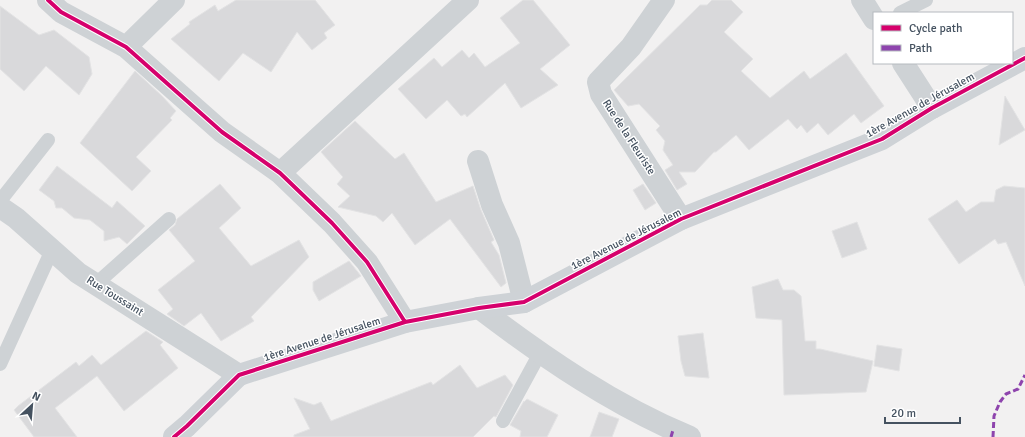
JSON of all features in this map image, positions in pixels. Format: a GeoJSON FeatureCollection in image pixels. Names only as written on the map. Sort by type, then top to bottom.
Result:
{"type":"FeatureCollection","features":[{"type":"Feature","properties":{"kind":"street"},"geometry":{"type":"LineString","coordinates":[[48,0],[61,12],[126,47],[222,132],[280,173],[332,223],[367,262],[405,322]]}},
{"type":"Feature","properties":{"kind":"street"},"geometry":{"type":"LineString","coordinates":[[126,47],[174,0]]}},
{"type":"Feature","properties":{"kind":"street"},"geometry":{"type":"LineString","coordinates":[[280,173],[468,0]]}},
{"type":"Feature","properties":{"kind":"street","name":"Rue de la Fleuriste"},"geometry":{"type":"LineString","coordinates":[[664,0],[631,47],[598,82],[601,94],[681,219]]}},
{"type":"Feature","properties":{"kind":"street"},"geometry":{"type":"LineString","coordinates":[[862,0],[873,17]]}},
{"type":"Feature","properties":{"kind":"street","name":"1ère Avenue de Jérusalem"},"geometry":{"type":"LineString","coordinates":[[239,375],[405,322],[479,308],[524,302],[681,219],[882,138],[932,108],[1025,58]]}},
{"type":"Feature","properties":{"kind":"street"},"geometry":{"type":"LineString","coordinates":[[904,64],[932,108]]}},
{"type":"Feature","properties":{"kind":"street"},"geometry":{"type":"LineString","coordinates":[[478,161],[492,205],[510,243],[524,302]]}},
{"type":"Feature","properties":{"kind":"street","name":"Rue Toussaint"},"geometry":{"type":"LineString","coordinates":[[0,207],[16,218],[78,273],[239,375]]}},
{"type":"Feature","properties":{"kind":"street"},"geometry":{"type":"LineString","coordinates":[[479,308],[540,354],[624,406],[690,437]]}},
{"type":"Feature","properties":{"kind":"street"},"geometry":{"type":"LineString","coordinates":[[185,434],[239,375]]}},
{"type":"Feature","properties":{"kind":"lane"},"geometry":{"type":"LineString","coordinates":[[902,12],[926,0]]}},
{"type":"Feature","properties":{"kind":"lane"},"geometry":{"type":"LineString","coordinates":[[0,201],[48,140]]}},
{"type":"Feature","properties":{"kind":"lane"},"geometry":{"type":"LineString","coordinates":[[96,284],[169,219]]}},
{"type":"Feature","properties":{"kind":"lane"},"geometry":{"type":"LineString","coordinates":[[0,364],[52,250]]}},
{"type":"Feature","properties":{"kind":"lane"},"geometry":{"type":"LineString","coordinates":[[503,421],[540,354]]}},
{"type":"Feature","properties":{"kind":"building"},"geometry":{"type":"Polygon","coordinates":[[[236,0],[315,0],[335,25],[324,33],[327,38],[312,50],[297,32],[271,72],[243,53],[219,81],[171,39],[190,24],[189,22],[215,5],[218,11],[236,0]]]}},
{"type":"Feature","properties":{"kind":"building"},"geometry":{"type":"Polygon","coordinates":[[[523,0],[533,0],[570,45],[540,69],[558,85],[521,108],[505,83],[467,117],[465,114],[461,116],[447,100],[426,119],[398,89],[434,58],[442,67],[462,50],[469,58],[474,53],[485,67],[520,43],[500,18],[523,0]]]}},
{"type":"Feature","properties":{"kind":"building"},"geometry":{"type":"Polygon","coordinates":[[[712,0],[731,0],[743,12],[724,32],[753,59],[741,71],[770,98],[804,71],[810,79],[846,53],[884,106],[861,123],[854,114],[828,135],[818,123],[807,133],[801,125],[797,129],[788,119],[749,150],[736,135],[716,152],[714,152],[695,172],[679,172],[687,184],[677,190],[665,170],[673,165],[663,150],[665,141],[656,130],[660,126],[639,104],[628,106],[614,90],[700,5],[707,5],[712,0]]]}},
{"type":"Feature","properties":{"kind":"building"},"geometry":{"type":"Polygon","coordinates":[[[0,6],[39,35],[54,30],[89,57],[92,74],[79,95],[46,66],[24,91],[0,69],[0,6]]]}},
{"type":"Feature","properties":{"kind":"building"},"geometry":{"type":"Polygon","coordinates":[[[135,71],[176,111],[170,118],[172,120],[136,157],[151,171],[132,191],[80,143],[135,71]]]}},
{"type":"Feature","properties":{"kind":"building"},"geometry":{"type":"Polygon","coordinates":[[[1005,96],[1025,130],[999,145],[1005,96]]]}},
{"type":"Feature","properties":{"kind":"building"},"geometry":{"type":"Polygon","coordinates":[[[355,121],[395,159],[404,153],[436,202],[473,186],[481,210],[494,240],[491,242],[499,255],[506,283],[501,287],[450,219],[415,245],[392,213],[383,222],[376,216],[338,207],[350,196],[337,184],[343,177],[321,152],[355,121]]]}},
{"type":"Feature","properties":{"kind":"building"},"geometry":{"type":"Polygon","coordinates":[[[57,166],[112,208],[117,201],[145,226],[127,244],[119,237],[104,241],[104,231],[90,220],[74,218],[62,208],[56,208],[54,201],[39,190],[57,166]]]}},
{"type":"Feature","properties":{"kind":"building"},"geometry":{"type":"Polygon","coordinates":[[[220,184],[241,208],[219,228],[251,266],[299,240],[309,257],[251,317],[254,321],[221,341],[201,313],[184,326],[167,314],[173,309],[158,290],[195,261],[169,230],[175,225],[177,219],[220,184]]]}},
{"type":"Feature","properties":{"kind":"building"},"geometry":{"type":"Polygon","coordinates":[[[643,184],[656,203],[645,210],[633,190],[643,184]]]}},
{"type":"Feature","properties":{"kind":"building"},"geometry":{"type":"Polygon","coordinates":[[[1004,186],[1025,188],[1025,286],[1006,242],[998,244],[995,239],[959,264],[928,219],[957,200],[966,212],[981,202],[994,202],[996,190],[1004,186]]]}},
{"type":"Feature","properties":{"kind":"building"},"geometry":{"type":"Polygon","coordinates":[[[857,222],[867,249],[842,258],[832,231],[857,222]]]}},
{"type":"Feature","properties":{"kind":"building"},"geometry":{"type":"Polygon","coordinates":[[[349,261],[361,276],[319,301],[313,290],[313,282],[349,261]]]}},
{"type":"Feature","properties":{"kind":"building"},"geometry":{"type":"Polygon","coordinates":[[[778,279],[783,290],[794,290],[801,296],[805,341],[816,341],[816,349],[873,361],[866,392],[784,395],[782,320],[756,318],[752,287],[778,279]]]}},
{"type":"Feature","properties":{"kind":"building"},"geometry":{"type":"Polygon","coordinates":[[[146,331],[163,342],[160,345],[178,368],[124,411],[97,376],[55,408],[77,437],[34,437],[14,410],[18,406],[76,362],[79,366],[92,355],[101,365],[146,331]]]}},
{"type":"Feature","properties":{"kind":"building"},"geometry":{"type":"Polygon","coordinates":[[[703,333],[709,378],[685,376],[681,361],[678,336],[703,333]]]}},
{"type":"Feature","properties":{"kind":"building"},"geometry":{"type":"Polygon","coordinates":[[[877,345],[902,349],[899,371],[874,366],[877,345]]]}},
{"type":"Feature","properties":{"kind":"building"},"geometry":{"type":"Polygon","coordinates":[[[460,365],[477,388],[505,375],[513,385],[496,417],[494,416],[473,437],[294,437],[294,435],[310,429],[294,398],[314,405],[321,402],[331,421],[431,382],[433,385],[460,365]]]}},
{"type":"Feature","properties":{"kind":"building"},"geometry":{"type":"Polygon","coordinates":[[[527,399],[558,415],[547,437],[520,437],[521,431],[510,425],[524,401],[527,399]]]}},
{"type":"Feature","properties":{"kind":"building"},"geometry":{"type":"Polygon","coordinates":[[[599,412],[619,419],[612,437],[590,437],[599,412]]]}},
{"type":"Feature","properties":{"kind":"marked path"},"geometry":{"type":"LineString","coordinates":[[993,437],[994,416],[1000,402],[1006,394],[1018,389],[1025,375]]}},
{"type":"Feature","properties":{"kind":"marked path"},"geometry":{"type":"LineString","coordinates":[[671,437],[673,430]]}},
{"type":"Feature","properties":{"kind":"cycle path"},"geometry":{"type":"LineString","coordinates":[[48,0],[61,12],[126,47],[222,132],[280,173],[332,223],[367,262],[405,322]]}},
{"type":"Feature","properties":{"kind":"cycle path"},"geometry":{"type":"LineString","coordinates":[[174,437],[239,375],[405,322],[479,308],[524,302],[681,219],[882,139],[932,108],[1025,58]]}}]}
